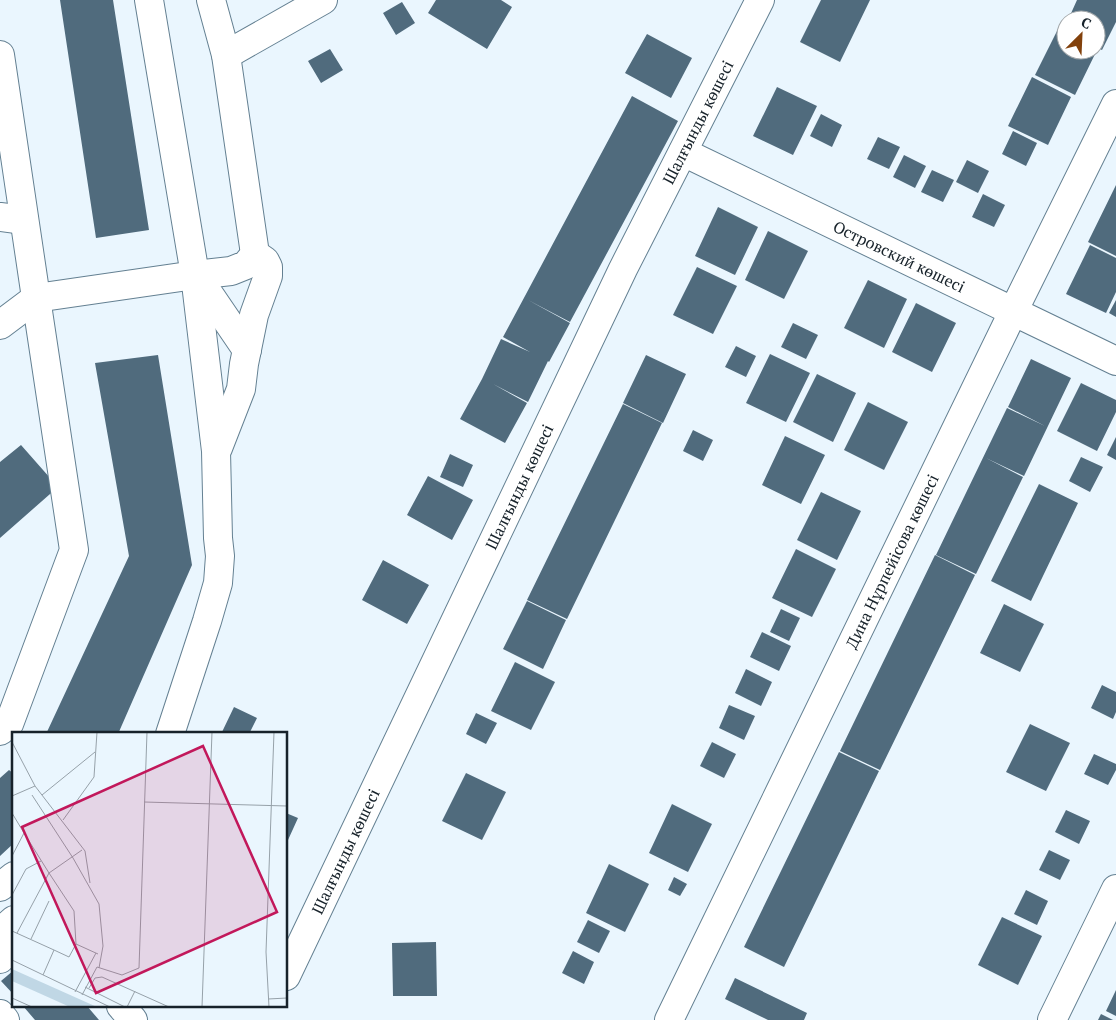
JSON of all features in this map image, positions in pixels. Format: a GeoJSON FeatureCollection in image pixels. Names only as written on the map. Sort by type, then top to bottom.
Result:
{"type":"FeatureCollection","features":[{"type":"Feature","properties":{"kind":"street"},"geometry":{"type":"LineString","coordinates":[[149,0],[195,275],[216,451],[220,556],[218,583],[171,732]]}},
{"type":"Feature","properties":{"kind":"street"},"geometry":{"type":"LineString","coordinates":[[211,0],[226,55],[256,254],[268,267],[268,276],[254,315],[241,389],[216,451]]}},
{"type":"Feature","properties":{"kind":"street"},"geometry":{"type":"LineString","coordinates":[[226,55],[323,0]]}},
{"type":"Feature","properties":{"kind":"street","name":"Шалғынды көшесі"},"geometry":{"type":"LineString","coordinates":[[288,972],[623,268],[760,0]]}},
{"type":"Feature","properties":{"kind":"street"},"geometry":{"type":"LineString","coordinates":[[0,55],[12,218],[36,298],[74,550],[9,730]]}},
{"type":"Feature","properties":{"kind":"street","name":"Дина Нұрпейісова көшесі"},"geometry":{"type":"LineString","coordinates":[[669,1020],[1116,104]]}},
{"type":"Feature","properties":{"kind":"street","name":"Островский көшесі"},"geometry":{"type":"LineString","coordinates":[[683,152],[1116,361]]}},
{"type":"Feature","properties":{"kind":"street"},"geometry":{"type":"LineString","coordinates":[[0,326],[36,298],[195,275],[231,272],[246,265],[256,254]]}},
{"type":"Feature","properties":{"kind":"street"},"geometry":{"type":"LineString","coordinates":[[195,275],[247,350]]}},
{"type":"Feature","properties":{"kind":"street"},"geometry":{"type":"LineString","coordinates":[[0,887],[12,878]]}},
{"type":"Feature","properties":{"kind":"street"},"geometry":{"type":"LineString","coordinates":[[1052,1020],[1116,889]]}},
{"type":"Feature","properties":{"kind":"street"},"geometry":{"type":"LineString","coordinates":[[0,932],[12,922]]}},
{"type":"Feature","properties":{"kind":"street"},"geometry":{"type":"LineString","coordinates":[[0,959],[12,950]]}},
{"type":"Feature","properties":{"kind":"street"},"geometry":{"type":"LineString","coordinates":[[123,1008],[133,1020]]}},
{"type":"Feature","properties":{"kind":"street"},"geometry":{"type":"LineString","coordinates":[[0,1014],[5,1020]]}},
{"type":"Feature","properties":{"kind":"building"},"geometry":{"type":"Polygon","coordinates":[[[60,0],[113,0],[149,230],[96,238],[60,0]]]}},
{"type":"Feature","properties":{"kind":"building"},"geometry":{"type":"Polygon","coordinates":[[[436,0],[501,0],[512,7],[487,49],[428,13],[436,0]]]}},
{"type":"Feature","properties":{"kind":"building"},"geometry":{"type":"Polygon","coordinates":[[[821,0],[870,0],[840,62],[800,42],[821,0]]]}},
{"type":"Feature","properties":{"kind":"building"},"geometry":{"type":"Polygon","coordinates":[[[1077,0],[1116,0],[1116,22],[1106,42],[1106,10],[1072,10],[1077,0]]]}},
{"type":"Feature","properties":{"kind":"building"},"geometry":{"type":"Polygon","coordinates":[[[402,2],[415,23],[396,35],[383,13],[402,2]]]}},
{"type":"Feature","properties":{"kind":"building"},"geometry":{"type":"Polygon","coordinates":[[[1056,33],[1056,60],[1092,60],[1075,95],[1035,75],[1056,33]]]}},
{"type":"Feature","properties":{"kind":"building"},"geometry":{"type":"Polygon","coordinates":[[[647,34],[692,58],[671,98],[625,73],[647,34]]]}},
{"type":"Feature","properties":{"kind":"building"},"geometry":{"type":"Polygon","coordinates":[[[330,49],[343,70],[321,83],[308,61],[330,49]]]}},
{"type":"Feature","properties":{"kind":"building"},"geometry":{"type":"Polygon","coordinates":[[[1032,77],[1071,97],[1048,145],[1008,126],[1032,77]]]}},
{"type":"Feature","properties":{"kind":"building"},"geometry":{"type":"Polygon","coordinates":[[[777,87],[817,106],[793,155],[753,136],[777,87]]]}},
{"type":"Feature","properties":{"kind":"building"},"geometry":{"type":"Polygon","coordinates":[[[632,96],[678,121],[570,322],[528,300],[570,323],[548,361],[528,402],[493,384],[527,403],[505,443],[460,419],[501,339],[530,352],[503,337],[632,96]]]}},
{"type":"Feature","properties":{"kind":"building"},"geometry":{"type":"Polygon","coordinates":[[[821,114],[842,125],[832,147],[810,136],[821,114]]]}},
{"type":"Feature","properties":{"kind":"building"},"geometry":{"type":"Polygon","coordinates":[[[1013,131],[1037,143],[1026,166],[1002,154],[1013,131]]]}},
{"type":"Feature","properties":{"kind":"building"},"geometry":{"type":"Polygon","coordinates":[[[878,137],[900,147],[889,169],[867,159],[878,137]]]}},
{"type":"Feature","properties":{"kind":"building"},"geometry":{"type":"Polygon","coordinates":[[[904,155],[926,166],[915,188],[893,177],[904,155]]]}},
{"type":"Feature","properties":{"kind":"building"},"geometry":{"type":"Polygon","coordinates":[[[967,160],[989,171],[978,193],[956,182],[967,160]]]}},
{"type":"Feature","properties":{"kind":"building"},"geometry":{"type":"Polygon","coordinates":[[[932,170],[954,180],[943,202],[921,192],[932,170]]]}},
{"type":"Feature","properties":{"kind":"building"},"geometry":{"type":"Polygon","coordinates":[[[1116,185],[1116,256],[1088,242],[1116,185]]]}},
{"type":"Feature","properties":{"kind":"building"},"geometry":{"type":"Polygon","coordinates":[[[983,194],[1005,205],[994,227],[972,217],[983,194]]]}},
{"type":"Feature","properties":{"kind":"building"},"geometry":{"type":"Polygon","coordinates":[[[718,207],[758,227],[735,275],[695,256],[718,207]]]}},
{"type":"Feature","properties":{"kind":"building"},"geometry":{"type":"Polygon","coordinates":[[[768,231],[808,251],[784,299],[745,280],[768,231]]]}},
{"type":"Feature","properties":{"kind":"building"},"geometry":{"type":"Polygon","coordinates":[[[1090,245],[1116,258],[1116,292],[1106,313],[1066,294],[1090,245]]]}},
{"type":"Feature","properties":{"kind":"building"},"geometry":{"type":"Polygon","coordinates":[[[697,267],[737,286],[713,334],[673,315],[697,267]]]}},
{"type":"Feature","properties":{"kind":"building"},"geometry":{"type":"Polygon","coordinates":[[[868,280],[907,299],[884,348],[844,328],[868,280]]]}},
{"type":"Feature","properties":{"kind":"building"},"geometry":{"type":"Polygon","coordinates":[[[1116,300],[1116,317],[1109,313],[1116,300]]]}},
{"type":"Feature","properties":{"kind":"building"},"geometry":{"type":"Polygon","coordinates":[[[916,303],[956,323],[932,372],[892,352],[916,303]]]}},
{"type":"Feature","properties":{"kind":"building"},"geometry":{"type":"Polygon","coordinates":[[[793,323],[818,335],[806,359],[781,347],[793,323]]]}},
{"type":"Feature","properties":{"kind":"building"},"geometry":{"type":"Polygon","coordinates":[[[736,346],[756,356],[746,377],[725,367],[736,346]]]}},
{"type":"Feature","properties":{"kind":"building"},"geometry":{"type":"Polygon","coordinates":[[[770,354],[810,373],[786,422],[746,403],[770,354]]]}},
{"type":"Feature","properties":{"kind":"building"},"geometry":{"type":"Polygon","coordinates":[[[158,355],[192,565],[119,732],[47,732],[129,556],[95,363],[158,355]]]}},
{"type":"Feature","properties":{"kind":"building"},"geometry":{"type":"Polygon","coordinates":[[[646,355],[686,374],[663,423],[623,403],[646,355]]]}},
{"type":"Feature","properties":{"kind":"building"},"geometry":{"type":"Polygon","coordinates":[[[1031,359],[1071,378],[1024,476],[986,458],[1023,477],[976,574],[936,555],[1007,408],[1045,426],[1008,407],[1031,359]]]}},
{"type":"Feature","properties":{"kind":"building"},"geometry":{"type":"Polygon","coordinates":[[[817,374],[856,393],[833,442],[793,422],[817,374]]]}},
{"type":"Feature","properties":{"kind":"building"},"geometry":{"type":"Polygon","coordinates":[[[1081,383],[1116,400],[1116,412],[1097,451],[1057,431],[1081,383]]]}},
{"type":"Feature","properties":{"kind":"building"},"geometry":{"type":"Polygon","coordinates":[[[868,402],[908,422],[884,470],[844,450],[868,402]]]}},
{"type":"Feature","properties":{"kind":"building"},"geometry":{"type":"Polygon","coordinates":[[[623,404],[662,423],[567,619],[527,600],[623,404]]]}},
{"type":"Feature","properties":{"kind":"building"},"geometry":{"type":"Polygon","coordinates":[[[693,430],[713,440],[703,461],[683,451],[693,430]]]}},
{"type":"Feature","properties":{"kind":"building"},"geometry":{"type":"Polygon","coordinates":[[[785,436],[825,455],[801,504],[762,485],[785,436]]]}},
{"type":"Feature","properties":{"kind":"building"},"geometry":{"type":"Polygon","coordinates":[[[1116,437],[1116,460],[1107,455],[1116,437]]]}},
{"type":"Feature","properties":{"kind":"building"},"geometry":{"type":"Polygon","coordinates":[[[21,445],[58,487],[0,538],[0,462],[21,445]]]}},
{"type":"Feature","properties":{"kind":"building"},"geometry":{"type":"Polygon","coordinates":[[[450,454],[473,465],[463,487],[440,477],[450,454]]]}},
{"type":"Feature","properties":{"kind":"building"},"geometry":{"type":"Polygon","coordinates":[[[1081,457],[1103,467],[1090,492],[1069,481],[1081,457]]]}},
{"type":"Feature","properties":{"kind":"building"},"geometry":{"type":"Polygon","coordinates":[[[428,476],[473,500],[452,540],[407,515],[428,476]]]}},
{"type":"Feature","properties":{"kind":"building"},"geometry":{"type":"Polygon","coordinates":[[[1039,484],[1078,503],[1031,601],[991,581],[1039,484]]]}},
{"type":"Feature","properties":{"kind":"building"},"geometry":{"type":"Polygon","coordinates":[[[821,492],[861,511],[837,560],[797,540],[821,492]]]}},
{"type":"Feature","properties":{"kind":"building"},"geometry":{"type":"Polygon","coordinates":[[[796,549],[836,569],[812,617],[772,598],[796,549]]]}},
{"type":"Feature","properties":{"kind":"building"},"geometry":{"type":"Polygon","coordinates":[[[935,555],[975,575],[880,770],[840,751],[935,555]]]}},
{"type":"Feature","properties":{"kind":"building"},"geometry":{"type":"Polygon","coordinates":[[[383,560],[429,585],[407,624],[362,600],[383,560]]]}},
{"type":"Feature","properties":{"kind":"building"},"geometry":{"type":"Polygon","coordinates":[[[527,601],[566,620],[543,669],[503,649],[527,601]]]}},
{"type":"Feature","properties":{"kind":"building"},"geometry":{"type":"Polygon","coordinates":[[[1004,604],[1044,624],[1020,672],[980,653],[1004,604]]]}},
{"type":"Feature","properties":{"kind":"building"},"geometry":{"type":"Polygon","coordinates":[[[781,609],[800,618],[789,641],[770,632],[781,609]]]}},
{"type":"Feature","properties":{"kind":"building"},"geometry":{"type":"Polygon","coordinates":[[[762,632],[791,646],[779,671],[750,657],[762,632]]]}},
{"type":"Feature","properties":{"kind":"building"},"geometry":{"type":"Polygon","coordinates":[[[515,662],[555,682],[531,730],[491,711],[515,662]]]}},
{"type":"Feature","properties":{"kind":"building"},"geometry":{"type":"Polygon","coordinates":[[[746,669],[772,682],[761,706],[735,693],[746,669]]]}},
{"type":"Feature","properties":{"kind":"building"},"geometry":{"type":"Polygon","coordinates":[[[1102,685],[1116,692],[1116,712],[1113,719],[1091,708],[1102,685]]]}},
{"type":"Feature","properties":{"kind":"building"},"geometry":{"type":"Polygon","coordinates":[[[729,705],[755,716],[744,740],[719,728],[729,705]]]}},
{"type":"Feature","properties":{"kind":"building"},"geometry":{"type":"Polygon","coordinates":[[[234,707],[257,718],[250,732],[222,732],[234,707]]]}},
{"type":"Feature","properties":{"kind":"building"},"geometry":{"type":"Polygon","coordinates":[[[476,713],[497,723],[486,744],[466,734],[476,713]]]}},
{"type":"Feature","properties":{"kind":"building"},"geometry":{"type":"Polygon","coordinates":[[[1030,724],[1070,743],[1046,791],[1006,772],[1030,724]]]}},
{"type":"Feature","properties":{"kind":"building"},"geometry":{"type":"Polygon","coordinates":[[[712,742],[736,754],[724,778],[700,766],[712,742]]]}},
{"type":"Feature","properties":{"kind":"building"},"geometry":{"type":"Polygon","coordinates":[[[839,752],[879,771],[784,967],[744,947],[839,752]]]}},
{"type":"Feature","properties":{"kind":"building"},"geometry":{"type":"Polygon","coordinates":[[[1094,754],[1116,764],[1116,770],[1108,785],[1084,774],[1094,754]]]}},
{"type":"Feature","properties":{"kind":"building"},"geometry":{"type":"Polygon","coordinates":[[[9,770],[12,772],[12,845],[0,856],[0,778],[9,770]]]}},
{"type":"Feature","properties":{"kind":"building"},"geometry":{"type":"Polygon","coordinates":[[[466,773],[506,792],[482,840],[442,821],[466,773]]]}},
{"type":"Feature","properties":{"kind":"building"},"geometry":{"type":"Polygon","coordinates":[[[672,804],[712,824],[688,872],[649,853],[672,804]]]}},
{"type":"Feature","properties":{"kind":"building"},"geometry":{"type":"Polygon","coordinates":[[[1066,810],[1090,821],[1079,844],[1055,832],[1066,810]]]}},
{"type":"Feature","properties":{"kind":"building"},"geometry":{"type":"Polygon","coordinates":[[[288,814],[298,818],[288,840],[288,814]]]}},
{"type":"Feature","properties":{"kind":"building"},"geometry":{"type":"Polygon","coordinates":[[[1049,850],[1070,860],[1060,880],[1039,870],[1049,850]]]}},
{"type":"Feature","properties":{"kind":"building"},"geometry":{"type":"Polygon","coordinates":[[[609,864],[649,884],[625,932],[586,913],[609,864]]]}},
{"type":"Feature","properties":{"kind":"building"},"geometry":{"type":"Polygon","coordinates":[[[674,877],[687,884],[680,896],[668,890],[674,877]]]}},
{"type":"Feature","properties":{"kind":"building"},"geometry":{"type":"Polygon","coordinates":[[[1026,890],[1048,901],[1037,925],[1014,914],[1026,890]]]}},
{"type":"Feature","properties":{"kind":"building"},"geometry":{"type":"Polygon","coordinates":[[[1002,917],[1042,936],[1018,985],[978,965],[1002,917]]]}},
{"type":"Feature","properties":{"kind":"building"},"geometry":{"type":"Polygon","coordinates":[[[588,920],[610,931],[599,953],[577,942],[588,920]]]}},
{"type":"Feature","properties":{"kind":"building"},"geometry":{"type":"Polygon","coordinates":[[[436,942],[437,996],[393,996],[392,943],[436,942]]]}},
{"type":"Feature","properties":{"kind":"building"},"geometry":{"type":"Polygon","coordinates":[[[573,951],[594,962],[584,984],[562,973],[573,951]]]}},
{"type":"Feature","properties":{"kind":"building"},"geometry":{"type":"Polygon","coordinates":[[[12,972],[12,993],[1,981],[12,972]]]}},
{"type":"Feature","properties":{"kind":"building"},"geometry":{"type":"Polygon","coordinates":[[[735,978],[807,1013],[804,1020],[768,1020],[725,999],[735,978]]]}},
{"type":"Feature","properties":{"kind":"building"},"geometry":{"type":"Polygon","coordinates":[[[1116,990],[1116,1016],[1106,1011],[1116,990]]]}},
{"type":"Feature","properties":{"kind":"building"},"geometry":{"type":"Polygon","coordinates":[[[25,1008],[89,1008],[99,1020],[35,1020],[25,1008]]]}},
{"type":"Feature","properties":{"kind":"building"},"geometry":{"type":"Polygon","coordinates":[[[1101,1014],[1113,1020],[1098,1020],[1101,1014]]]}}]}
